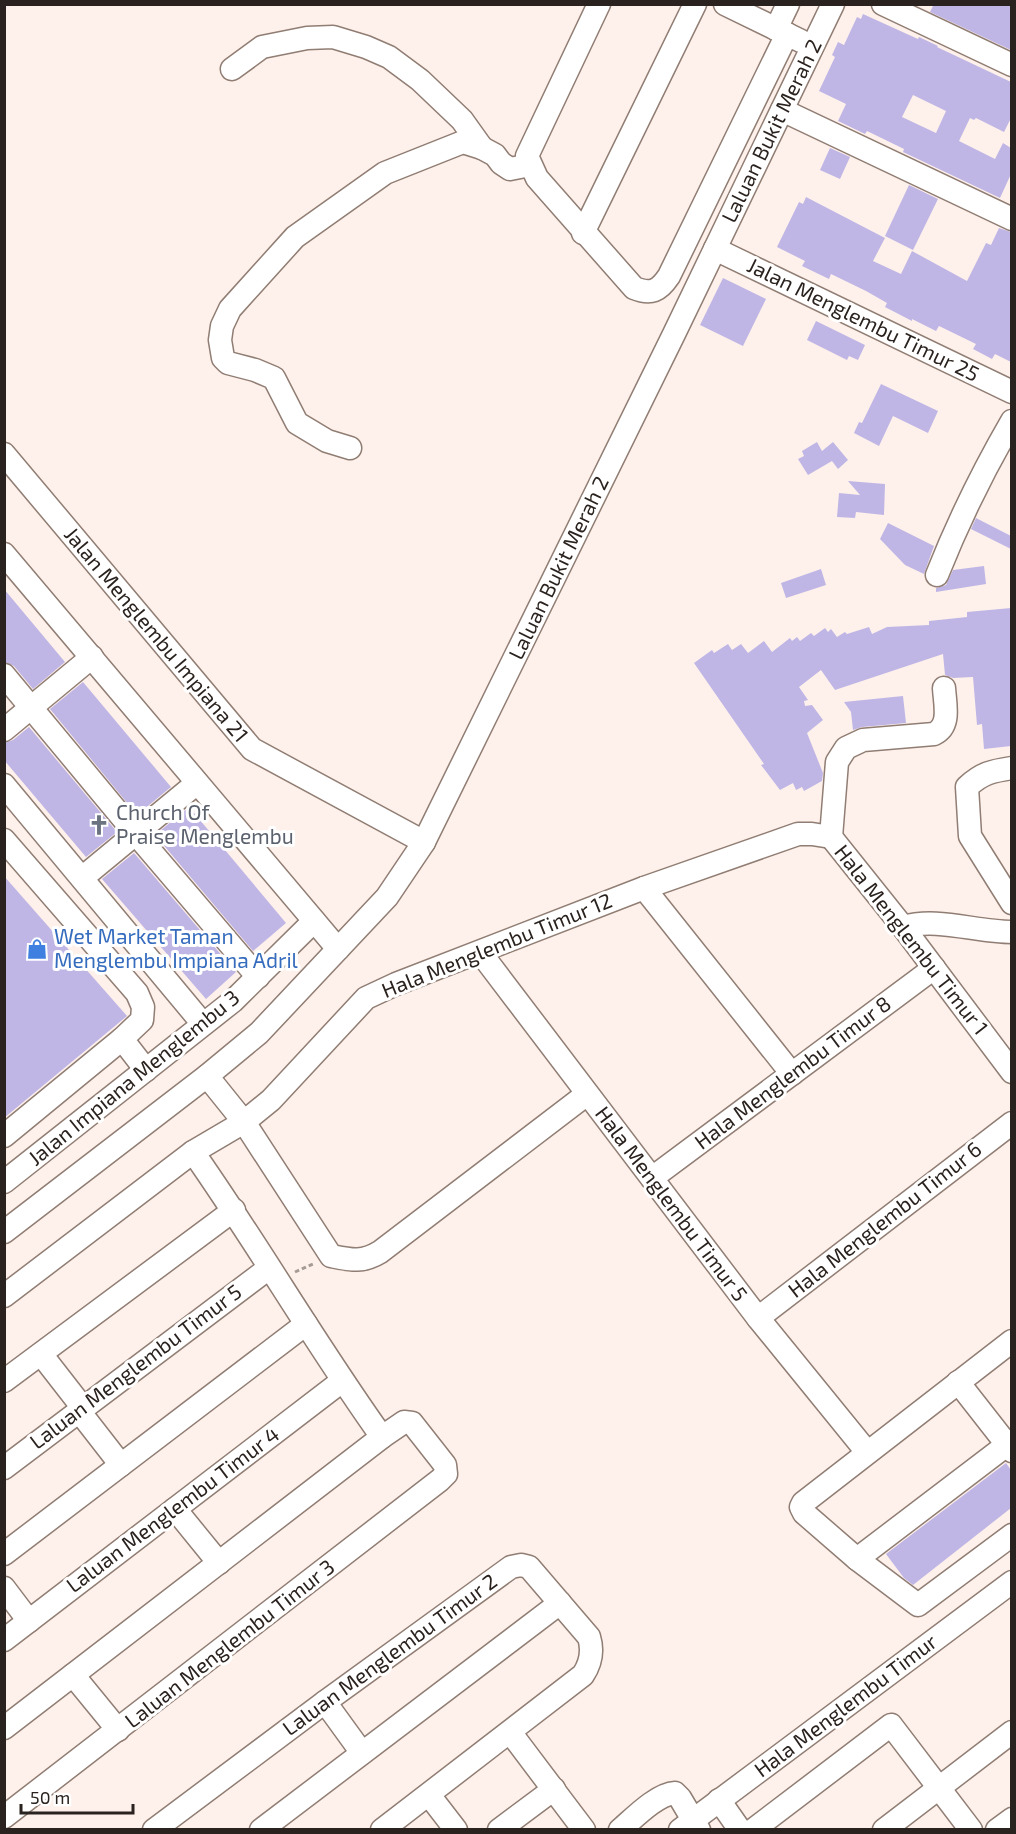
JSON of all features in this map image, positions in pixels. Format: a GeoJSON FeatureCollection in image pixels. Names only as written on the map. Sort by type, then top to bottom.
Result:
{"type":"FeatureCollection","features":[{"type":"Feature","properties":{"kind":"street"},"geometry":{"type":"LineString","coordinates":[[350,448],[327,441],[297,423],[274,378],[228,363],[223,358],[220,340],[222,326],[230,309],[295,237],[385,173],[463,142],[495,155],[510,169],[530,165],[527,156],[530,146],[599,4]]}},
{"type":"Feature","properties":{"kind":"street"},"geometry":{"type":"LineString","coordinates":[[583,233],[695,4]]}},
{"type":"Feature","properties":{"kind":"street"},"geometry":{"type":"LineString","coordinates":[[725,4],[813,47]]}},
{"type":"Feature","properties":{"kind":"street","name":"Laluan Bukit Merah 2"},"geometry":{"type":"LineString","coordinates":[[530,165],[537,178],[583,233],[634,288],[645,293],[656,290],[663,284],[781,31],[788,4]]}},
{"type":"Feature","properties":{"kind":"street","name":"Laluan Bukit Merah 2"},"geometry":{"type":"LineString","coordinates":[[4,1232],[207,1076],[259,1033],[387,897],[424,842],[833,4]]}},
{"type":"Feature","properties":{"kind":"street"},"geometry":{"type":"LineString","coordinates":[[883,4],[1011,65]]}},
{"type":"Feature","properties":{"kind":"street"},"geometry":{"type":"LineString","coordinates":[[232,69],[262,47],[307,38],[333,37],[389,57],[420,80],[462,120],[482,148]]}},
{"type":"Feature","properties":{"kind":"street"},"geometry":{"type":"LineString","coordinates":[[782,110],[1011,219]]}},
{"type":"Feature","properties":{"kind":"street","name":"Jalan Menglembu Timur 25"},"geometry":{"type":"LineString","coordinates":[[715,249],[1011,392]]}},
{"type":"Feature","properties":{"kind":"street"},"geometry":{"type":"LineString","coordinates":[[937,575],[970,498],[1011,421]]}},
{"type":"Feature","properties":{"kind":"street","name":"Jalan Menglembu Impiana 21"},"geometry":{"type":"LineString","coordinates":[[4,454],[252,749],[424,842]]}},
{"type":"Feature","properties":{"kind":"street"},"geometry":{"type":"LineString","coordinates":[[4,554],[338,949]]}},
{"type":"Feature","properties":{"kind":"street"},"geometry":{"type":"LineString","coordinates":[[4,729],[92,657]]}},
{"type":"Feature","properties":{"kind":"street"},"geometry":{"type":"LineString","coordinates":[[4,675],[258,976]]}},
{"type":"Feature","properties":{"kind":"street"},"geometry":{"type":"LineString","coordinates":[[831,837],[837,762],[846,748],[863,740],[934,734],[941,730],[945,721],[944,688]]}},
{"type":"Feature","properties":{"kind":"street"},"geometry":{"type":"LineString","coordinates":[[1011,768],[979,776],[967,787],[970,836],[1011,903]]}},
{"type":"Feature","properties":{"kind":"street"},"geometry":{"type":"LineString","coordinates":[[82,878],[197,783]]}},
{"type":"Feature","properties":{"kind":"street"},"geometry":{"type":"LineString","coordinates":[[4,785],[12,809],[82,878],[203,1024]]}},
{"type":"Feature","properties":{"kind":"street","name":"Hala Menglembu Timur 12"},"geometry":{"type":"LineString","coordinates":[[4,1296],[193,1152],[244,1122],[271,1100],[366,998],[396,984],[644,888],[798,834],[831,837]]}},
{"type":"Feature","properties":{"kind":"street","name":"Hala Menglembu Timur 1"},"geometry":{"type":"LineString","coordinates":[[831,837],[903,927],[1011,1072]]}},
{"type":"Feature","properties":{"kind":"street"},"geometry":{"type":"LineString","coordinates":[[4,840],[138,993],[143,1007],[142,1020],[4,1136]]}},
{"type":"Feature","properties":{"kind":"street"},"geometry":{"type":"LineString","coordinates":[[644,888],[792,1074]]}},
{"type":"Feature","properties":{"kind":"street","name":"Jalan Impiana Menglembu 3"},"geometry":{"type":"LineString","coordinates":[[6,1178],[233,1001],[314,921]]}},
{"type":"Feature","properties":{"kind":"street"},"geometry":{"type":"LineString","coordinates":[[903,927],[927,923],[1011,932]]}},
{"type":"Feature","properties":{"kind":"street","name":"Hala Menglembu Timur 5"},"geometry":{"type":"LineString","coordinates":[[480,952],[758,1318],[867,1452]]}},
{"type":"Feature","properties":{"kind":"street","name":"Hala Menglembu Timur 8"},"geometry":{"type":"LineString","coordinates":[[652,1178],[934,968]]}},
{"type":"Feature","properties":{"kind":"street"},"geometry":{"type":"LineString","coordinates":[[122,1038],[146,1070]]}},
{"type":"Feature","properties":{"kind":"street"},"geometry":{"type":"LineString","coordinates":[[207,1076],[244,1122],[331,1256],[353,1260],[369,1259],[380,1252],[587,1094]]}},
{"type":"Feature","properties":{"kind":"street","name":"Hala Menglembu Timur 6"},"geometry":{"type":"LineString","coordinates":[[758,1318],[1011,1123]]}},
{"type":"Feature","properties":{"kind":"street"},"geometry":{"type":"LineString","coordinates":[[4,1728],[382,1437],[342,1381],[234,1210],[193,1152]]}},
{"type":"Feature","properties":{"kind":"street"},"geometry":{"type":"LineString","coordinates":[[4,1381],[234,1210]]}},
{"type":"Feature","properties":{"kind":"street","name":"Laluan Menglembu Timur 5"},"geometry":{"type":"LineString","coordinates":[[4,1468],[81,1409],[273,1274]]}},
{"type":"Feature","properties":{"kind":"street"},"geometry":{"type":"LineString","coordinates":[[4,1554],[306,1324]]}},
{"type":"Feature","properties":{"kind":"street"},"geometry":{"type":"LineString","coordinates":[[944,1633],[930,1614],[857,1559],[804,1513],[801,1507],[867,1452],[1011,1341]]}},
{"type":"Feature","properties":{"kind":"street"},"geometry":{"type":"LineString","coordinates":[[41,1354],[121,1465]]}},
{"type":"Feature","properties":{"kind":"street","name":"Laluan Menglembu Timur 4"},"geometry":{"type":"LineString","coordinates":[[4,1640],[342,1381]]}},
{"type":"Feature","properties":{"kind":"street"},"geometry":{"type":"LineString","coordinates":[[857,1559],[1010,1446],[958,1382]]}},
{"type":"Feature","properties":{"kind":"street","name":"Laluan Menglembu Timur 3"},"geometry":{"type":"LineString","coordinates":[[4,1817],[446,1474],[446,1465],[412,1423],[404,1422],[382,1437]]}},
{"type":"Feature","properties":{"kind":"street"},"geometry":{"type":"LineString","coordinates":[[175,1509],[219,1563]]}},
{"type":"Feature","properties":{"kind":"street"},"geometry":{"type":"LineString","coordinates":[[918,1605],[1011,1535]]}},
{"type":"Feature","properties":{"kind":"street","name":"Laluan Menglembu Timur 2"},"geometry":{"type":"LineString","coordinates":[[154,1830],[511,1567],[521,1565],[530,1567],[589,1637],[592,1646],[587,1669],[583,1675],[510,1732]]}},
{"type":"Feature","properties":{"kind":"street","name":"Hala Menglembu Timur"},"geometry":{"type":"LineString","coordinates":[[690,1826],[719,1800],[1011,1582]]}},
{"type":"Feature","properties":{"kind":"street"},"geometry":{"type":"LineString","coordinates":[[4,1588],[29,1621]]}},
{"type":"Feature","properties":{"kind":"street"},"geometry":{"type":"LineString","coordinates":[[261,1830],[560,1603]]}},
{"type":"Feature","properties":{"kind":"street"},"geometry":{"type":"LineString","coordinates":[[73,1675],[118,1730]]}},
{"type":"Feature","properties":{"kind":"street"},"geometry":{"type":"LineString","coordinates":[[325,1702],[362,1753]]}},
{"type":"Feature","properties":{"kind":"street"},"geometry":{"type":"LineString","coordinates":[[753,1830],[891,1725],[971,1830]]}},
{"type":"Feature","properties":{"kind":"street"},"geometry":{"type":"LineString","coordinates":[[382,1830],[510,1732],[584,1830]]}},
{"type":"Feature","properties":{"kind":"street"},"geometry":{"type":"LineString","coordinates":[[884,1830],[1011,1732]]}},
{"type":"Feature","properties":{"kind":"street"},"geometry":{"type":"LineString","coordinates":[[499,1830],[554,1789]]}},
{"type":"Feature","properties":{"kind":"street"},"geometry":{"type":"LineString","coordinates":[[620,1830],[667,1793],[675,1793],[680,1798],[690,1826]]}},
{"type":"Feature","properties":{"kind":"street"},"geometry":{"type":"LineString","coordinates":[[429,1795],[456,1830]]}},
{"type":"Feature","properties":{"kind":"street"},"geometry":{"type":"LineString","coordinates":[[719,1800],[740,1830]]}},
{"type":"Feature","properties":{"kind":"street"},"geometry":{"type":"LineString","coordinates":[[997,1830],[1011,1819]]}},
{"type":"Feature","properties":{"kind":"path"},"geometry":{"type":"LineString","coordinates":[[273,1274],[331,1256]]}},
{"type":"Feature","properties":{"kind":"building"},"geometry":{"type":"Polygon","coordinates":[[[934,4],[1011,4],[1011,50],[930,12],[934,4]]]}},
{"type":"Feature","properties":{"kind":"building"},"geometry":{"type":"Polygon","coordinates":[[[863,14],[918,39],[919,37],[1011,82],[1011,118],[1004,132],[976,118],[974,120],[970,118],[959,141],[995,159],[1003,143],[1011,148],[1011,174],[1000,198],[903,152],[904,149],[867,131],[865,134],[838,121],[846,104],[819,91],[835,57],[832,55],[838,42],[844,45],[857,17],[861,19],[863,14]],[[913,95],[902,117],[936,133],[946,111],[913,95]]]}},
{"type":"Feature","properties":{"kind":"building"},"geometry":{"type":"Polygon","coordinates":[[[830,148],[850,157],[840,179],[820,170],[830,148]]]}},
{"type":"Feature","properties":{"kind":"building"},"geometry":{"type":"Polygon","coordinates":[[[909,185],[938,199],[913,250],[885,236],[909,185]]]}},
{"type":"Feature","properties":{"kind":"building"},"geometry":{"type":"Polygon","coordinates":[[[806,197],[885,238],[873,261],[901,274],[912,251],[967,281],[986,243],[991,245],[999,228],[1011,232],[1011,362],[995,354],[992,359],[973,349],[976,344],[939,326],[936,331],[912,319],[912,321],[885,307],[887,303],[866,291],[831,274],[829,279],[802,266],[805,261],[777,247],[799,202],[803,204],[806,197]]]}},
{"type":"Feature","properties":{"kind":"building"},"geometry":{"type":"Polygon","coordinates":[[[723,278],[766,299],[743,346],[700,325],[723,278]]]}},
{"type":"Feature","properties":{"kind":"building"},"geometry":{"type":"Polygon","coordinates":[[[816,321],[865,345],[858,360],[849,356],[847,360],[807,340],[816,321]]]}},
{"type":"Feature","properties":{"kind":"building"},"geometry":{"type":"Polygon","coordinates":[[[881,384],[938,411],[928,433],[893,416],[879,446],[854,433],[859,422],[862,423],[881,384]]]}},
{"type":"Feature","properties":{"kind":"building"},"geometry":{"type":"Polygon","coordinates":[[[817,442],[822,451],[833,442],[848,460],[838,469],[832,461],[808,475],[798,459],[804,456],[802,451],[817,442]]]}},
{"type":"Feature","properties":{"kind":"building"},"geometry":{"type":"Polygon","coordinates":[[[848,481],[885,484],[884,515],[856,512],[855,518],[837,517],[839,493],[860,495],[848,481]]]}},
{"type":"Feature","properties":{"kind":"building"},"geometry":{"type":"Polygon","coordinates":[[[976,518],[1011,536],[1011,549],[971,529],[976,518]]]}},
{"type":"Feature","properties":{"kind":"building"},"geometry":{"type":"Polygon","coordinates":[[[888,523],[934,546],[924,574],[905,565],[880,539],[888,523]]]}},
{"type":"Feature","properties":{"kind":"building"},"geometry":{"type":"Polygon","coordinates":[[[984,566],[986,584],[936,592],[936,588],[946,585],[953,570],[984,566]]]}},
{"type":"Feature","properties":{"kind":"building"},"geometry":{"type":"Polygon","coordinates":[[[821,569],[826,585],[786,598],[781,583],[821,569]]]}},
{"type":"Feature","properties":{"kind":"building"},"geometry":{"type":"Polygon","coordinates":[[[4,589],[65,662],[33,689],[14,666],[4,662],[4,589]]]}},
{"type":"Feature","properties":{"kind":"building"},"geometry":{"type":"Polygon","coordinates":[[[1011,608],[1011,746],[984,749],[982,724],[977,725],[973,677],[953,678],[945,675],[943,654],[835,690],[821,670],[799,687],[808,700],[804,701],[805,706],[812,705],[823,720],[807,733],[823,773],[822,781],[804,791],[802,787],[796,790],[793,783],[780,790],[694,663],[712,650],[714,653],[728,644],[732,650],[741,644],[748,653],[764,641],[772,652],[790,638],[792,641],[797,637],[800,641],[811,633],[814,636],[825,628],[828,632],[831,629],[837,637],[845,632],[847,634],[869,627],[872,634],[887,627],[929,625],[929,621],[967,617],[967,612],[1011,608]]]}},
{"type":"Feature","properties":{"kind":"building"},"geometry":{"type":"Polygon","coordinates":[[[83,682],[171,787],[137,815],[50,709],[83,682]]]}},
{"type":"Feature","properties":{"kind":"building"},"geometry":{"type":"Polygon","coordinates":[[[903,696],[906,723],[853,730],[851,712],[844,702],[903,696]]]}},
{"type":"Feature","properties":{"kind":"building"},"geometry":{"type":"Polygon","coordinates":[[[29,727],[117,832],[86,857],[4,760],[4,743],[13,740],[29,727]]]}},
{"type":"Feature","properties":{"kind":"building"},"geometry":{"type":"Polygon","coordinates":[[[189,807],[286,923],[253,951],[155,835],[189,807]]]}},
{"type":"Feature","properties":{"kind":"building"},"geometry":{"type":"Polygon","coordinates":[[[134,853],[236,972],[206,999],[102,879],[134,853]]]}},
{"type":"Feature","properties":{"kind":"building","name":"Wet Market Taman Menglembu Impiana Adril"},"geometry":{"type":"Polygon","coordinates":[[[4,876],[127,1016],[4,1118],[4,876]]]}},
{"type":"Feature","properties":{"kind":"building"},"geometry":{"type":"Polygon","coordinates":[[[1006,1463],[1011,1470],[1011,1508],[913,1585],[904,1578],[886,1554],[1006,1463]]]}},
{"type":"Feature","properties":{"kind":"place","name":"Church Of Praise Menglembu"},"geometry":{"type":"Point","coordinates":[99,825]}},
{"type":"Feature","properties":{"kind":"place","name":"Wet Market Taman Menglembu Impiana Adril"},"geometry":{"type":"Point","coordinates":[37,949]}}]}
